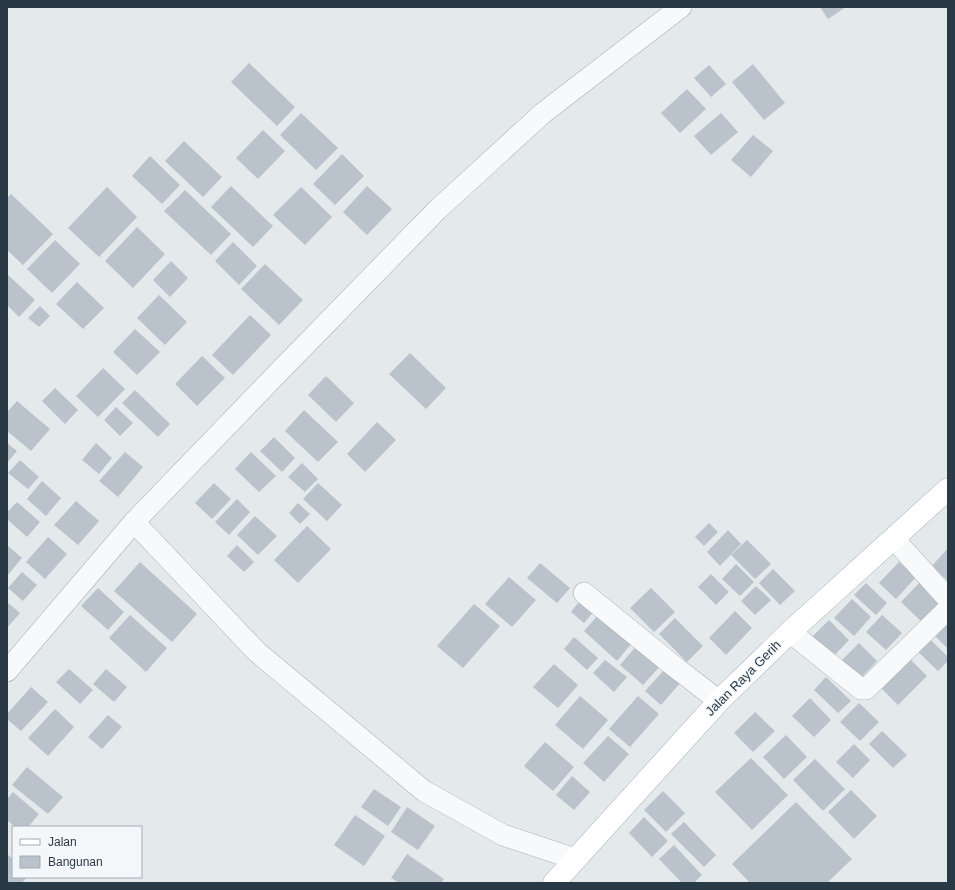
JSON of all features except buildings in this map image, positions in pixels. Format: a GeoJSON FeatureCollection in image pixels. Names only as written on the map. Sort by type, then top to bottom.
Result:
{"type":"FeatureCollection","features":[{"type":"Feature","properties":{"kind":"street"},"geometry":{"type":"LineString","coordinates":[[7,671],[134,522],[437,210],[543,113],[681,7]]}},
{"type":"Feature","properties":{"kind":"street","name":"Jalan Raya Gerih"},"geometry":{"type":"LineString","coordinates":[[554,883],[719,701],[790,632],[948,489]]}},
{"type":"Feature","properties":{"kind":"street"},"geometry":{"type":"LineString","coordinates":[[134,522],[257,652],[424,791],[503,836],[575,859]]}},
{"type":"Feature","properties":{"kind":"street"},"geometry":{"type":"LineString","coordinates":[[894,539],[948,599]]}},
{"type":"Feature","properties":{"kind":"street"},"geometry":{"type":"LineString","coordinates":[[584,593],[719,701]]}},
{"type":"Feature","properties":{"kind":"street"},"geometry":{"type":"LineString","coordinates":[[790,632],[861,689],[866,689],[948,609]]}}]}
